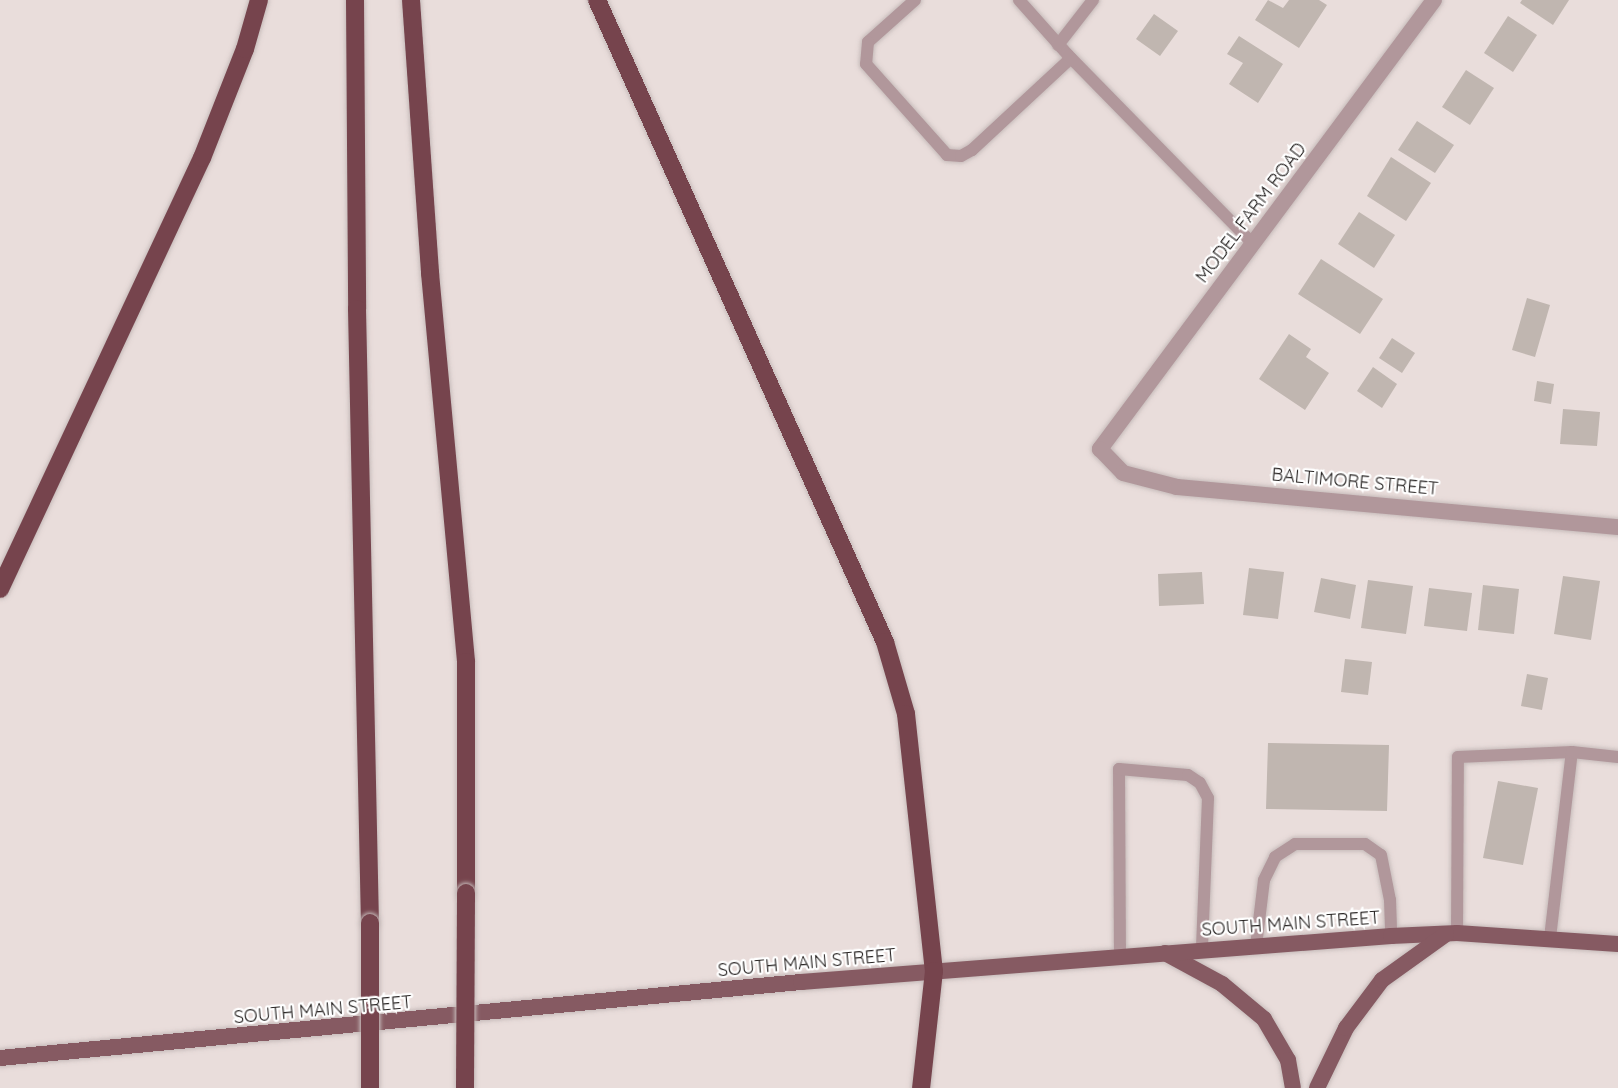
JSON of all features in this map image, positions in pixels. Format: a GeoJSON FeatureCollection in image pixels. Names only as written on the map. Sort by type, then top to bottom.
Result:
{"type":"FeatureCollection","features":[{"type":"Feature","properties":{"kind":"highway"},"geometry":{"type":"LineString","coordinates":[[0,589],[202,158],[245,49],[259,0]]}},
{"type":"Feature","properties":{"kind":"highway"},"geometry":{"type":"LineString","coordinates":[[355,0],[357,321],[370,923],[370,1088]]}},
{"type":"Feature","properties":{"kind":"highway"},"geometry":{"type":"LineString","coordinates":[[411,0],[430,273],[466,662],[465,1088]]}},
{"type":"Feature","properties":{"kind":"highway"},"geometry":{"type":"LineString","coordinates":[[597,0],[885,642],[906,714],[934,971],[921,1088]]}},
{"type":"Feature","properties":{"kind":"main road","name":"SOUTH MAIN STREET"},"geometry":{"type":"LineString","coordinates":[[0,1058],[934,971],[1120,959],[1164,952],[1390,936],[1452,934],[1550,938],[1618,944]]}},
{"type":"Feature","properties":{"kind":"main road"},"geometry":{"type":"LineString","coordinates":[[1317,1088],[1346,1028],[1382,980],[1452,934]]}},
{"type":"Feature","properties":{"kind":"main road"},"geometry":{"type":"LineString","coordinates":[[1164,952],[1222,984],[1264,1019],[1288,1060],[1293,1088]]}},
{"type":"Feature","properties":{"kind":"street","name":"MODEL FARM ROAD"},"geometry":{"type":"LineString","coordinates":[[1100,449],[1434,0]]}},
{"type":"Feature","properties":{"kind":"street","name":"BALTIMORE STREET"},"geometry":{"type":"LineString","coordinates":[[1100,449],[1122,473],[1177,487],[1618,527]]}},
{"type":"Feature","properties":{"kind":"lane"},"geometry":{"type":"LineString","coordinates":[[915,0],[868,42],[866,64],[946,155],[961,156],[972,150],[1071,58]]}},
{"type":"Feature","properties":{"kind":"lane"},"geometry":{"type":"LineString","coordinates":[[1019,0],[1058,45],[1253,244]]}},
{"type":"Feature","properties":{"kind":"lane"},"geometry":{"type":"LineString","coordinates":[[1058,45],[1093,0]]}},
{"type":"Feature","properties":{"kind":"lane"},"geometry":{"type":"LineString","coordinates":[[1550,938],[1572,752]]}},
{"type":"Feature","properties":{"kind":"lane"},"geometry":{"type":"LineString","coordinates":[[1452,934],[1458,757],[1572,752],[1618,757]]}},
{"type":"Feature","properties":{"kind":"lane"},"geometry":{"type":"LineString","coordinates":[[1120,959],[1119,769],[1188,775],[1200,783],[1208,798],[1202,950]]}},
{"type":"Feature","properties":{"kind":"lane"},"geometry":{"type":"LineString","coordinates":[[1256,946],[1264,880],[1275,857],[1295,844],[1365,844],[1381,855],[1390,900],[1390,936]]}},
{"type":"Feature","properties":{"kind":"building"},"geometry":{"type":"Polygon","coordinates":[[[1268,0],[1283,8],[1289,0],[1319,0],[1327,5],[1299,48],[1255,20],[1268,0]]]}},
{"type":"Feature","properties":{"kind":"building"},"geometry":{"type":"Polygon","coordinates":[[[1522,0],[1569,0],[1553,25],[1520,3],[1522,0]]]}},
{"type":"Feature","properties":{"kind":"building"},"geometry":{"type":"Polygon","coordinates":[[[1154,14],[1178,31],[1160,56],[1136,39],[1154,14]]]}},
{"type":"Feature","properties":{"kind":"building"},"geometry":{"type":"Polygon","coordinates":[[[1508,16],[1537,35],[1513,72],[1484,53],[1508,16]]]}},
{"type":"Feature","properties":{"kind":"building"},"geometry":{"type":"Polygon","coordinates":[[[1239,36],[1283,64],[1258,103],[1229,84],[1243,63],[1227,54],[1239,36]]]}},
{"type":"Feature","properties":{"kind":"building"},"geometry":{"type":"Polygon","coordinates":[[[1466,70],[1494,88],[1470,125],[1442,107],[1466,70]]]}},
{"type":"Feature","properties":{"kind":"building"},"geometry":{"type":"Polygon","coordinates":[[[1417,121],[1454,145],[1435,173],[1398,150],[1417,121]]]}},
{"type":"Feature","properties":{"kind":"building"},"geometry":{"type":"Polygon","coordinates":[[[1391,157],[1431,183],[1406,221],[1367,196],[1391,157]]]}},
{"type":"Feature","properties":{"kind":"building"},"geometry":{"type":"Polygon","coordinates":[[[1359,212],[1395,235],[1374,268],[1338,244],[1359,212]]]}},
{"type":"Feature","properties":{"kind":"building"},"geometry":{"type":"Polygon","coordinates":[[[1321,259],[1383,299],[1360,334],[1298,294],[1321,259]]]}},
{"type":"Feature","properties":{"kind":"building"},"geometry":{"type":"Polygon","coordinates":[[[1527,298],[1550,305],[1535,357],[1512,350],[1527,298]]]}},
{"type":"Feature","properties":{"kind":"building"},"geometry":{"type":"Polygon","coordinates":[[[1289,334],[1311,349],[1306,357],[1329,373],[1305,410],[1259,379],[1289,334]]]}},
{"type":"Feature","properties":{"kind":"building"},"geometry":{"type":"Polygon","coordinates":[[[1392,338],[1415,353],[1402,373],[1379,358],[1392,338]]]}},
{"type":"Feature","properties":{"kind":"building"},"geometry":{"type":"Polygon","coordinates":[[[1373,367],[1397,384],[1382,408],[1357,391],[1373,367]]]}},
{"type":"Feature","properties":{"kind":"building"},"geometry":{"type":"Polygon","coordinates":[[[1537,381],[1554,384],[1551,404],[1534,401],[1537,381]]]}},
{"type":"Feature","properties":{"kind":"building"},"geometry":{"type":"Polygon","coordinates":[[[1563,409],[1600,412],[1597,446],[1560,444],[1563,409]]]}},
{"type":"Feature","properties":{"kind":"building"},"geometry":{"type":"Polygon","coordinates":[[[1249,568],[1284,572],[1278,619],[1243,615],[1249,568]]]}},
{"type":"Feature","properties":{"kind":"building"},"geometry":{"type":"Polygon","coordinates":[[[1202,572],[1204,604],[1159,606],[1158,574],[1202,572]]]}},
{"type":"Feature","properties":{"kind":"building"},"geometry":{"type":"Polygon","coordinates":[[[1563,576],[1600,581],[1591,640],[1554,634],[1563,576]]]}},
{"type":"Feature","properties":{"kind":"building"},"geometry":{"type":"Polygon","coordinates":[[[1321,578],[1356,585],[1350,619],[1314,612],[1321,578]]]}},
{"type":"Feature","properties":{"kind":"building"},"geometry":{"type":"Polygon","coordinates":[[[1368,580],[1413,586],[1406,634],[1361,628],[1368,580]]]}},
{"type":"Feature","properties":{"kind":"building"},"geometry":{"type":"Polygon","coordinates":[[[1483,585],[1519,589],[1514,634],[1478,630],[1483,585]]]}},
{"type":"Feature","properties":{"kind":"building"},"geometry":{"type":"Polygon","coordinates":[[[1429,588],[1472,593],[1467,631],[1424,626],[1429,588]]]}},
{"type":"Feature","properties":{"kind":"building"},"geometry":{"type":"Polygon","coordinates":[[[1345,659],[1372,662],[1368,695],[1341,692],[1345,659]]]}},
{"type":"Feature","properties":{"kind":"building"},"geometry":{"type":"Polygon","coordinates":[[[1527,674],[1548,678],[1542,710],[1521,706],[1527,674]]]}},
{"type":"Feature","properties":{"kind":"building"},"geometry":{"type":"Polygon","coordinates":[[[1268,743],[1389,745],[1387,811],[1266,809],[1268,743]]]}},
{"type":"Feature","properties":{"kind":"building"},"geometry":{"type":"Polygon","coordinates":[[[1498,781],[1538,788],[1523,865],[1483,858],[1498,781]]]}}]}
